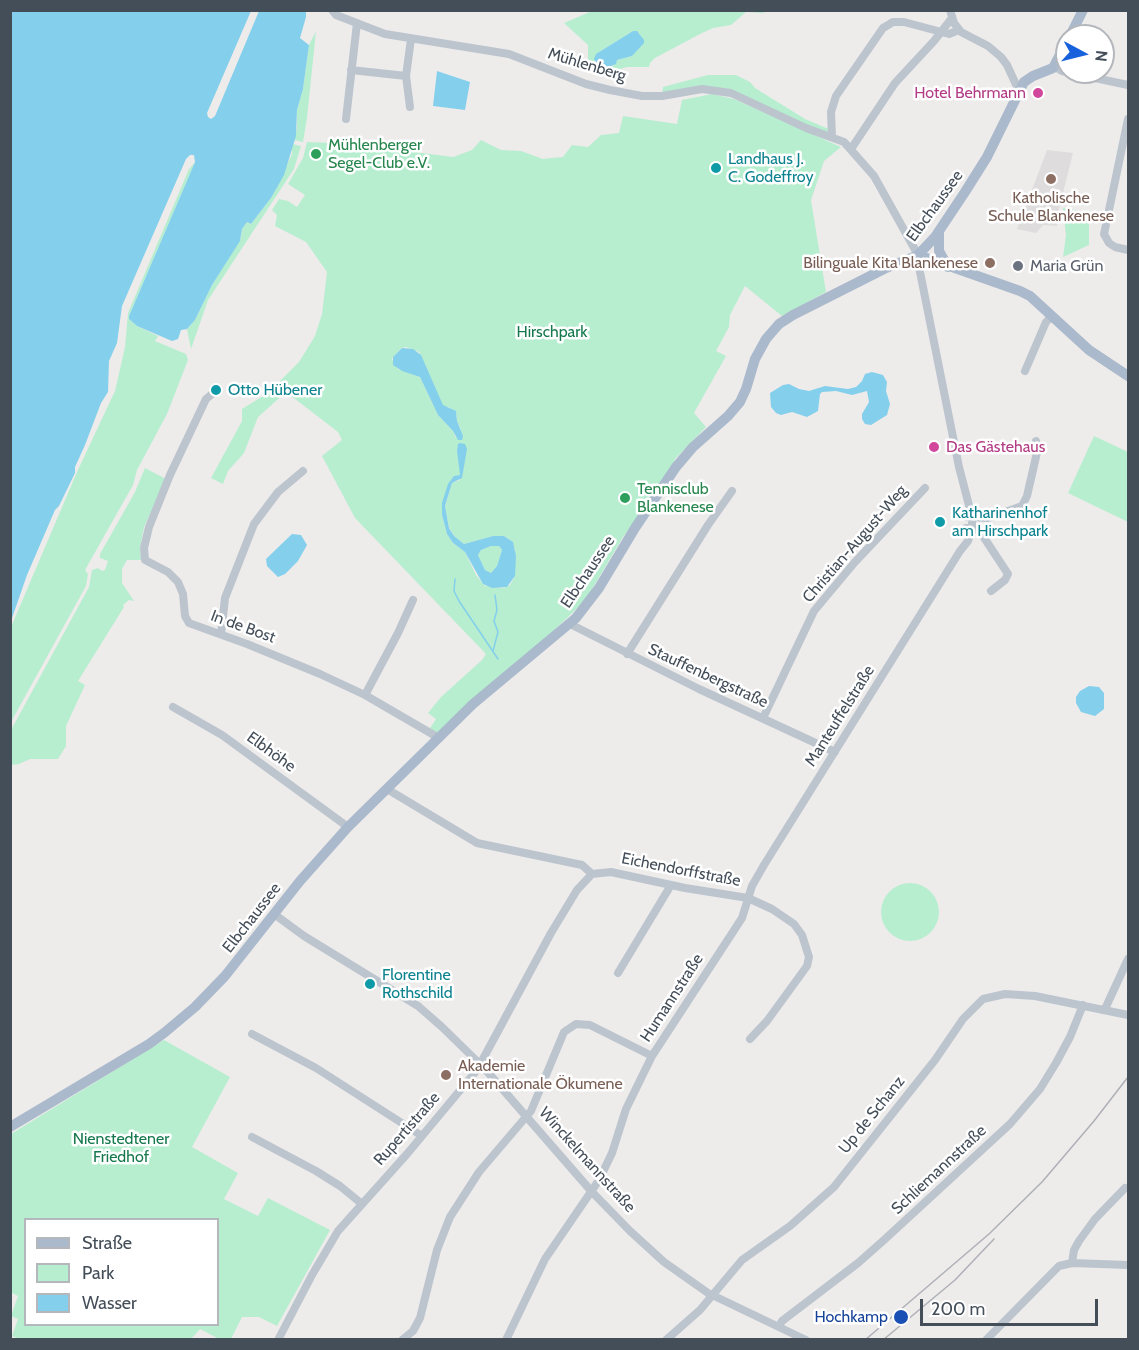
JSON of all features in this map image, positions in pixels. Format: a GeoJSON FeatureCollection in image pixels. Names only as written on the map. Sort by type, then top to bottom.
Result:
{"type":"FeatureCollection","features":[{"type":"Feature","properties":{"kind":"main road"},"geometry":{"type":"LineString","coordinates":[[1076,24],[1083,10]]}},
{"type":"Feature","properties":{"kind":"main road"},"geometry":{"type":"LineString","coordinates":[[1018,91],[1029,78],[1054,66]]}},
{"type":"Feature","properties":{"kind":"main road","name":"Elbchaussee"},"geometry":{"type":"LineString","coordinates":[[10,1127],[148,1044],[173,1026],[217,985],[348,827],[493,686],[570,624],[592,599],[676,467],[693,447],[728,416],[740,402],[755,359],[765,339],[786,320],[809,306],[918,255],[939,232],[987,157],[1018,91]]}},
{"type":"Feature","properties":{"kind":"main road"},"geometry":{"type":"LineString","coordinates":[[939,232],[939,251],[949,267]]}},
{"type":"Feature","properties":{"kind":"main road"},"geometry":{"type":"LineString","coordinates":[[918,255],[1020,291],[1036,301],[1089,350],[1128,376]]}},
{"type":"Feature","properties":{"kind":"street","name":"Mühlenberg"},"geometry":{"type":"LineString","coordinates":[[332,10],[336,15],[385,34],[509,54],[586,84],[642,96],[662,96],[702,89],[731,93],[806,128],[844,142],[851,149]]}},
{"type":"Feature","properties":{"kind":"street"},"geometry":{"type":"LineString","coordinates":[[951,14],[959,30],[988,46],[1001,57],[1018,91]]}},
{"type":"Feature","properties":{"kind":"street"},"geometry":{"type":"LineString","coordinates":[[918,255],[874,176],[851,149],[895,83],[941,32],[951,14]]}},
{"type":"Feature","properties":{"kind":"street"},"geometry":{"type":"LineString","coordinates":[[832,137],[831,112],[836,96],[883,28],[893,22],[904,22],[953,34],[959,30]]}},
{"type":"Feature","properties":{"kind":"street"},"geometry":{"type":"LineString","coordinates":[[346,119],[357,23]]}},
{"type":"Feature","properties":{"kind":"street"},"geometry":{"type":"LineString","coordinates":[[410,107],[406,76],[411,39]]}},
{"type":"Feature","properties":{"kind":"street"},"geometry":{"type":"LineString","coordinates":[[1054,66],[1062,71],[1128,85]]}},
{"type":"Feature","properties":{"kind":"street"},"geometry":{"type":"LineString","coordinates":[[351,70],[406,76]]}},
{"type":"Feature","properties":{"kind":"street"},"geometry":{"type":"LineString","coordinates":[[1128,119],[1104,234],[1108,243],[1128,250]]}},
{"type":"Feature","properties":{"kind":"street","name":"Manteuffelstraße"},"geometry":{"type":"LineString","coordinates":[[748,898],[766,861],[968,541],[970,515],[918,255]]}},
{"type":"Feature","properties":{"kind":"street"},"geometry":{"type":"LineString","coordinates":[[1025,371],[1046,322],[1052,316]]}},
{"type":"Feature","properties":{"kind":"street","name":"In de Bost"},"geometry":{"type":"LineString","coordinates":[[212,394],[206,399],[170,475],[150,527],[144,548],[145,560],[168,572],[178,582],[183,594],[184,616],[187,622],[288,660],[365,696],[439,738]]}},
{"type":"Feature","properties":{"kind":"street"},"geometry":{"type":"LineString","coordinates":[[970,515],[994,516],[1022,506],[1027,496],[1038,448],[1036,441]]}},
{"type":"Feature","properties":{"kind":"street"},"geometry":{"type":"LineString","coordinates":[[221,634],[225,598],[254,524],[279,492],[303,471]]}},
{"type":"Feature","properties":{"kind":"street","name":"Christian-August-Weg"},"geometry":{"type":"LineString","coordinates":[[763,718],[814,611],[855,562],[925,488]]}},
{"type":"Feature","properties":{"kind":"street"},"geometry":{"type":"LineString","coordinates":[[627,654],[732,490]]}},
{"type":"Feature","properties":{"kind":"street"},"geometry":{"type":"LineString","coordinates":[[969,529],[981,533],[1008,574],[1005,580],[992,591]]}},
{"type":"Feature","properties":{"kind":"street"},"geometry":{"type":"LineString","coordinates":[[365,696],[398,633],[412,600]]}},
{"type":"Feature","properties":{"kind":"street","name":"Stauffenbergstraße"},"geometry":{"type":"LineString","coordinates":[[570,624],[627,654],[835,752]]}},
{"type":"Feature","properties":{"kind":"street","name":"Elbhöhe"},"geometry":{"type":"LineString","coordinates":[[173,707],[222,735],[348,827]]}},
{"type":"Feature","properties":{"kind":"street","name":"Eichendorffstraße"},"geometry":{"type":"LineString","coordinates":[[387,789],[477,843],[582,865],[592,874],[611,872],[748,898],[772,909],[794,924],[802,936],[809,957],[807,966],[767,1021],[750,1039]]}},
{"type":"Feature","properties":{"kind":"street","name":"Rupertistraße"},"geometry":{"type":"LineString","coordinates":[[278,1340],[338,1231],[473,1076],[551,933],[581,885],[592,874]]}},
{"type":"Feature","properties":{"kind":"street"},"geometry":{"type":"LineString","coordinates":[[618,973],[671,885]]}},
{"type":"Feature","properties":{"kind":"street","name":"Humannstraße"},"geometry":{"type":"LineString","coordinates":[[506,1340],[545,1259],[604,1171],[626,1109],[652,1056],[739,922],[748,905],[748,898]]}},
{"type":"Feature","properties":{"kind":"street","name":"Winckelmannstraße"},"geometry":{"type":"LineString","coordinates":[[274,914],[304,936],[418,1006],[480,1064],[592,1192],[654,1253],[712,1296],[806,1340]]}},
{"type":"Feature","properties":{"kind":"street"},"geometry":{"type":"LineString","coordinates":[[1105,1010],[1128,959]]}},
{"type":"Feature","properties":{"kind":"street","name":"Up de Schanz"},"geometry":{"type":"LineString","coordinates":[[666,1340],[688,1322],[742,1260],[789,1226],[834,1187],[935,1060],[963,1019],[978,1003],[990,996],[1005,994],[1035,996],[1128,1015]]}},
{"type":"Feature","properties":{"kind":"street","name":"Schliemannstraße"},"geometry":{"type":"LineString","coordinates":[[779,1326],[782,1321],[876,1248],[1010,1124],[1040,1089],[1056,1063],[1083,1005]]}},
{"type":"Feature","properties":{"kind":"street"},"geometry":{"type":"LineString","coordinates":[[402,1340],[410,1335],[418,1323],[444,1230],[485,1165],[527,1115],[540,1093],[562,1035],[571,1026],[582,1023],[596,1027],[652,1056]]}},
{"type":"Feature","properties":{"kind":"street"},"geometry":{"type":"LineString","coordinates":[[252,1034],[316,1068],[422,1136]]}},
{"type":"Feature","properties":{"kind":"street"},"geometry":{"type":"LineString","coordinates":[[252,1137],[316,1171],[340,1186],[362,1204]]}},
{"type":"Feature","properties":{"kind":"street"},"geometry":{"type":"LineString","coordinates":[[1072,1263],[1074,1250],[1079,1240],[1095,1219],[1125,1188]]}},
{"type":"Feature","properties":{"kind":"street"},"geometry":{"type":"LineString","coordinates":[[986,1340],[1053,1271],[1065,1264],[1128,1265]]}},
{"type":"Feature","properties":{"kind":"shaded area","name":"Katholische Schule Blankenese"},"geometry":{"type":"Polygon","coordinates":[[[1047,150],[1073,153],[1057,226],[1043,225],[1036,233],[1017,229],[1047,150]]]}},
{"type":"Feature","properties":{"kind":"green space"},"geometry":{"type":"Polygon","coordinates":[[[592,11],[766,11],[763,13],[746,12],[731,25],[713,28],[702,33],[655,58],[649,67],[627,67],[610,72],[588,66],[588,45],[564,23],[592,11]],[[633,31],[601,51],[595,61],[600,67],[613,66],[617,60],[632,56],[640,34],[633,31]]]}},
{"type":"Feature","properties":{"kind":"green space"},"geometry":{"type":"Polygon","coordinates":[[[316,31],[303,142],[294,140],[297,110],[303,89],[309,45],[316,31]]]}},
{"type":"Feature","properties":{"kind":"green space"},"geometry":{"type":"Polygon","coordinates":[[[708,75],[736,75],[750,82],[755,88],[805,119],[831,130],[832,137],[718,90],[662,96],[663,87],[708,75]]]}},
{"type":"Feature","properties":{"kind":"green space","name":"Hirschpark"},"geometry":{"type":"Polygon","coordinates":[[[712,94],[734,99],[841,147],[824,161],[811,200],[826,292],[782,316],[745,286],[730,315],[729,327],[716,351],[726,356],[694,413],[706,427],[674,460],[679,464],[623,537],[585,601],[439,738],[428,731],[436,719],[428,713],[441,697],[486,654],[355,518],[322,456],[342,440],[338,432],[286,392],[258,417],[244,453],[228,471],[223,484],[211,478],[242,421],[242,409],[268,393],[299,362],[315,336],[322,314],[327,272],[306,242],[275,226],[277,215],[272,210],[279,199],[288,201],[297,207],[305,195],[288,184],[303,158],[307,142],[358,144],[375,149],[376,147],[453,157],[472,150],[481,140],[501,150],[521,151],[543,159],[563,157],[572,145],[588,147],[601,135],[619,133],[623,116],[677,124],[682,100],[712,94]],[[406,347],[402,348],[392,359],[398,369],[420,377],[438,415],[453,431],[456,438],[461,430],[457,415],[450,408],[443,406],[419,352],[406,347]],[[467,449],[460,475],[452,479],[442,515],[447,534],[453,543],[465,552],[476,575],[485,586],[504,588],[510,585],[515,576],[515,549],[509,539],[504,536],[493,536],[464,544],[454,536],[449,527],[445,507],[452,483],[460,480],[467,449]]]}},
{"type":"Feature","properties":{"kind":"green space"},"geometry":{"type":"Polygon","coordinates":[[[292,144],[301,146],[294,169],[208,300],[191,349],[187,329],[195,320],[212,285],[241,238],[242,229],[247,222],[251,224],[271,198],[292,154],[292,144]]]}},
{"type":"Feature","properties":{"kind":"green space"},"geometry":{"type":"Polygon","coordinates":[[[195,162],[129,316],[129,319],[137,326],[158,336],[155,341],[186,354],[188,360],[167,414],[137,470],[133,485],[85,570],[88,574],[86,586],[11,722],[11,627],[77,472],[115,391],[125,347],[128,313],[189,169],[195,162]]]}},
{"type":"Feature","properties":{"kind":"green space"},"geometry":{"type":"Polygon","coordinates":[[[1063,208],[1089,213],[1089,245],[1063,257],[1066,235],[1063,208]]]}},
{"type":"Feature","properties":{"kind":"green space"},"geometry":{"type":"Polygon","coordinates":[[[1094,436],[1128,452],[1128,522],[1068,493],[1094,436]]]}},
{"type":"Feature","properties":{"kind":"green space"},"geometry":{"type":"Polygon","coordinates":[[[145,468],[166,479],[144,527],[140,548],[141,560],[127,560],[122,569],[122,583],[134,601],[129,600],[123,605],[124,607],[78,681],[85,685],[66,726],[66,746],[58,759],[30,759],[11,765],[11,730],[89,587],[92,570],[98,568],[105,570],[108,561],[100,558],[100,554],[135,492],[145,468]]]}},
{"type":"Feature","properties":{"kind":"green space"},"geometry":{"type":"Polygon","coordinates":[[[499,546],[502,550],[497,566],[491,573],[485,570],[478,555],[481,550],[499,546]]]}},
{"type":"Feature","properties":{"kind":"green space"},"geometry":{"type":"Polygon","coordinates":[[[910,883],[926,888],[934,896],[939,912],[934,928],[926,936],[910,941],[894,936],[886,928],[881,912],[886,896],[894,888],[910,883]]]}},
{"type":"Feature","properties":{"kind":"green space","name":"Nienstedtener Friedhof"},"geometry":{"type":"Polygon","coordinates":[[[164,1040],[230,1077],[192,1147],[238,1173],[224,1199],[258,1216],[268,1198],[330,1230],[277,1326],[259,1317],[242,1317],[231,1339],[219,1339],[200,1329],[191,1339],[19,1339],[12,1336],[18,1319],[11,1316],[18,1296],[10,1292],[11,1134],[164,1040]]]}},
{"type":"Feature","properties":{"kind":"water"},"geometry":{"type":"Polygon","coordinates":[[[11,10],[251,11],[207,113],[211,119],[215,116],[259,11],[306,11],[300,38],[309,45],[303,89],[297,110],[296,136],[284,175],[271,198],[251,224],[247,222],[242,229],[240,241],[212,285],[195,320],[187,329],[181,330],[178,339],[172,341],[137,326],[129,319],[129,316],[195,162],[194,155],[186,159],[122,306],[117,343],[109,361],[108,392],[101,403],[75,467],[75,473],[55,510],[27,575],[11,621],[11,10]]]}},
{"type":"Feature","properties":{"kind":"water"},"geometry":{"type":"Polygon","coordinates":[[[633,31],[637,31],[644,43],[632,56],[617,60],[616,64],[604,69],[597,64],[594,59],[596,54],[633,31]]]}},
{"type":"Feature","properties":{"kind":"water"},"geometry":{"type":"Polygon","coordinates":[[[437,71],[470,82],[465,110],[433,106],[437,71]]]}},
{"type":"Feature","properties":{"kind":"water"},"geometry":{"type":"Polygon","coordinates":[[[402,348],[413,349],[421,355],[443,405],[456,411],[462,440],[458,440],[438,415],[420,377],[402,371],[393,365],[393,357],[402,348]]]}},
{"type":"Feature","properties":{"kind":"water"},"geometry":{"type":"Polygon","coordinates":[[[872,372],[883,375],[887,382],[886,391],[890,404],[887,415],[871,425],[865,424],[862,419],[862,414],[869,402],[867,391],[852,395],[836,391],[822,392],[818,411],[807,417],[792,412],[781,415],[771,407],[770,393],[783,385],[789,384],[809,391],[825,386],[848,389],[856,387],[865,374],[872,372]]]}},
{"type":"Feature","properties":{"kind":"water"},"geometry":{"type":"Polygon","coordinates":[[[458,444],[465,444],[467,449],[462,478],[452,483],[445,506],[449,528],[454,536],[464,544],[493,536],[504,536],[513,542],[516,556],[515,576],[507,587],[492,588],[483,584],[465,552],[453,543],[447,534],[442,515],[442,503],[448,484],[454,476],[460,475],[458,444]],[[499,546],[481,550],[478,555],[485,570],[491,573],[497,566],[502,550],[499,546]]]}},
{"type":"Feature","properties":{"kind":"water"},"geometry":{"type":"Polygon","coordinates":[[[292,534],[301,535],[307,545],[298,561],[285,574],[278,577],[267,566],[266,559],[292,534]]]}},
{"type":"Feature","properties":{"kind":"water"},"geometry":{"type":"Polygon","coordinates":[[[1089,686],[1099,687],[1104,693],[1104,709],[1095,716],[1081,712],[1076,703],[1076,697],[1080,691],[1089,686]]]}},
{"type":"Feature","properties":{"kind":"waterway"},"geometry":{"type":"LineString","coordinates":[[455,579],[454,591],[459,601],[498,659]]}},
{"type":"Feature","properties":{"kind":"waterway"},"geometry":{"type":"LineString","coordinates":[[493,651],[498,632],[494,621],[497,610],[495,595]]}},
{"type":"Feature","properties":{"kind":"tram line"},"geometry":{"type":"LineString","coordinates":[[865,1340],[989,1234],[1042,1182],[1128,1077]]}},
{"type":"Feature","properties":{"kind":"tram line"},"geometry":{"type":"LineString","coordinates":[[883,1340],[955,1280],[994,1239]]}},
{"type":"Feature","properties":{"kind":"place","name":"Hotel Behrmann"},"geometry":{"type":"Point","coordinates":[1038,93]}},
{"type":"Feature","properties":{"kind":"place","name":"Mühlenberger Segel-Club e.V."},"geometry":{"type":"Point","coordinates":[316,154]}},
{"type":"Feature","properties":{"kind":"place","name":"Landhaus J. C. Godeffroy"},"geometry":{"type":"Point","coordinates":[716,168]}},
{"type":"Feature","properties":{"kind":"place","name":"Katholische Schule Blankenese"},"geometry":{"type":"Point","coordinates":[1051,179]}},
{"type":"Feature","properties":{"kind":"place","name":"Bilinguale Kita Blankenese"},"geometry":{"type":"Point","coordinates":[990,263]}},
{"type":"Feature","properties":{"kind":"place","name":"Maria Grün"},"geometry":{"type":"Point","coordinates":[1018,266]}},
{"type":"Feature","properties":{"kind":"place","name":"Otto Hübener"},"geometry":{"type":"Point","coordinates":[216,390]}},
{"type":"Feature","properties":{"kind":"place","name":"Das Gästehaus"},"geometry":{"type":"Point","coordinates":[934,447]}},
{"type":"Feature","properties":{"kind":"place","name":"Tennisclub Blankenese"},"geometry":{"type":"Point","coordinates":[625,498]}},
{"type":"Feature","properties":{"kind":"place","name":"Katharinenhof am Hirschpark"},"geometry":{"type":"Point","coordinates":[940,522]}},
{"type":"Feature","properties":{"kind":"place","name":"Florentine Rothschild"},"geometry":{"type":"Point","coordinates":[370,984]}},
{"type":"Feature","properties":{"kind":"place","name":"Akademie Internationale Ökumene"},"geometry":{"type":"Point","coordinates":[446,1075]}},
{"type":"Feature","properties":{"kind":"place","name":"Hochkamp"},"geometry":{"type":"Point","coordinates":[901,1317]}}]}
